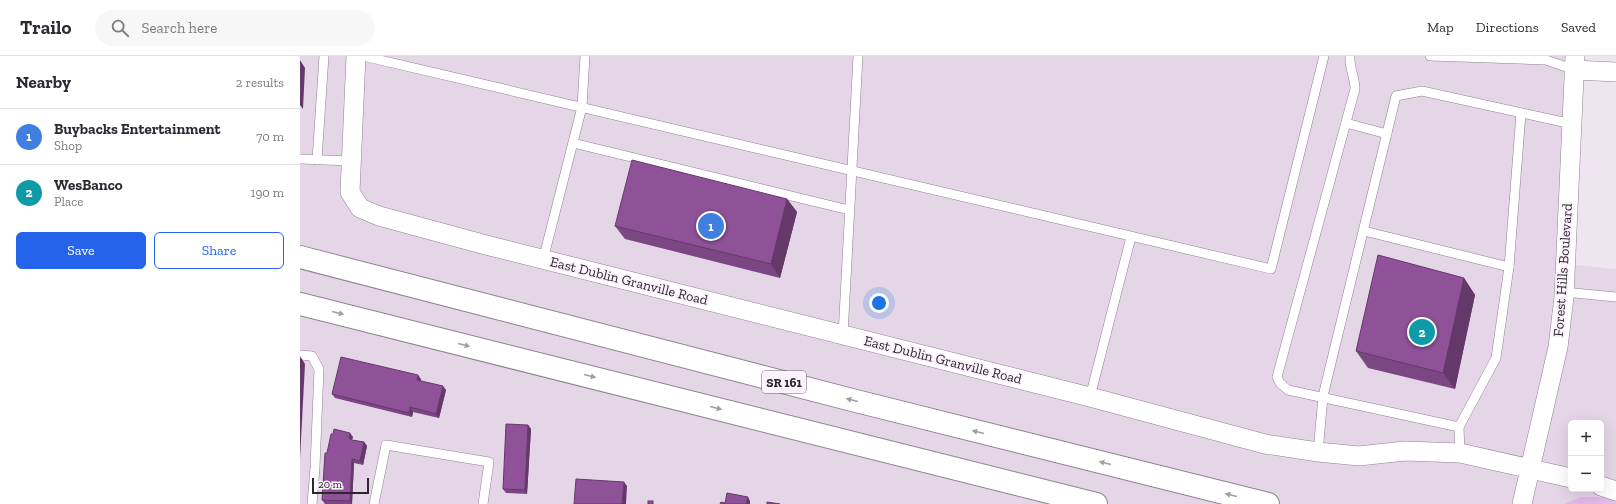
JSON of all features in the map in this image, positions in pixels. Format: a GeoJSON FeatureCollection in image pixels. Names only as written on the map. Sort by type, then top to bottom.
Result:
{"type":"FeatureCollection","features":[{"type":"Feature","properties":{"kind":"main road","name":"SR 161"},"geometry":{"type":"LineString","coordinates":[[300,257],[844,398],[1268,504]]}},
{"type":"Feature","properties":{"kind":"main road"},"geometry":{"type":"LineString","coordinates":[[300,304],[1096,504]]}},
{"type":"Feature","properties":{"kind":"street","name":"East Dublin Granville Road"},"geometry":{"type":"LineString","coordinates":[[356,56],[350,192],[360,208],[378,216],[543,260],[1090,397],[1265,444],[1318,452],[1360,456],[1405,452],[1460,453],[1568,477]]}},
{"type":"Feature","properties":{"kind":"street"},"geometry":{"type":"LineString","coordinates":[[1575,63],[1616,72]]}},
{"type":"Feature","properties":{"kind":"street","name":"Forest Hills Boulevard"},"geometry":{"type":"LineString","coordinates":[[1522,504],[1558,347],[1564,292],[1575,63]]}},
{"type":"Feature","properties":{"kind":"street"},"geometry":{"type":"LineString","coordinates":[[1604,487],[1616,491]]}},
{"type":"Feature","properties":{"kind":"lane"},"geometry":{"type":"LineString","coordinates":[[317,160],[324,56]]}},
{"type":"Feature","properties":{"kind":"lane"},"geometry":{"type":"LineString","coordinates":[[363,56],[1271,269],[1324,56]]}},
{"type":"Feature","properties":{"kind":"lane"},"geometry":{"type":"LineString","coordinates":[[543,260],[582,108],[585,56]]}},
{"type":"Feature","properties":{"kind":"lane"},"geometry":{"type":"LineString","coordinates":[[843,335],[858,56]]}},
{"type":"Feature","properties":{"kind":"lane"},"geometry":{"type":"LineString","coordinates":[[1350,56],[1355,89],[1277,377],[1288,390],[1323,396],[1459,427]]}},
{"type":"Feature","properties":{"kind":"lane"},"geometry":{"type":"LineString","coordinates":[[1430,56],[1546,60],[1575,63]]}},
{"type":"Feature","properties":{"kind":"lane"},"geometry":{"type":"LineString","coordinates":[[1318,452],[1323,396],[1396,96],[1422,91],[1572,124]]}},
{"type":"Feature","properties":{"kind":"lane"},"geometry":{"type":"LineString","coordinates":[[1460,453],[1459,427],[1496,358],[1510,267],[1521,114]]}},
{"type":"Feature","properties":{"kind":"lane"},"geometry":{"type":"LineString","coordinates":[[1346,123],[1387,134]]}},
{"type":"Feature","properties":{"kind":"lane"},"geometry":{"type":"LineString","coordinates":[[573,143],[849,210]]}},
{"type":"Feature","properties":{"kind":"lane"},"geometry":{"type":"LineString","coordinates":[[300,159],[317,160],[350,166]]}},
{"type":"Feature","properties":{"kind":"lane"},"geometry":{"type":"LineString","coordinates":[[1364,231],[1510,267]]}},
{"type":"Feature","properties":{"kind":"lane"},"geometry":{"type":"LineString","coordinates":[[1090,397],[1131,237]]}},
{"type":"Feature","properties":{"kind":"lane"},"geometry":{"type":"LineString","coordinates":[[1564,292],[1616,297]]}},
{"type":"Feature","properties":{"kind":"lane"},"geometry":{"type":"LineString","coordinates":[[300,355],[312,356],[319,369],[312,504]]}},
{"type":"Feature","properties":{"kind":"lane"},"geometry":{"type":"LineString","coordinates":[[374,504],[386,445],[489,462],[484,504]]}},
{"type":"Feature","properties":{"kind":"shaded area"},"geometry":{"type":"Polygon","coordinates":[[[300,56],[1577,56],[1566,264],[1616,269],[1616,504],[300,504],[300,56]]]}},
{"type":"Feature","properties":{"kind":"shaded area"},"geometry":{"type":"Polygon","coordinates":[[[1581,497],[1602,497],[1616,501],[1616,504],[1564,504],[1581,497]]]}},
{"type":"Feature","properties":{"kind":"building"},"geometry":{"type":"Polygon","coordinates":[[[632,160],[787,199],[771,264],[615,226],[632,160]]]}},
{"type":"Feature","properties":{"kind":"building"},"geometry":{"type":"Polygon","coordinates":[[[1378,255],[1464,278],[1443,373],[1356,351],[1378,255]]]}},
{"type":"Feature","properties":{"kind":"building"},"geometry":{"type":"Polygon","coordinates":[[[341,357],[418,375],[417,380],[443,386],[436,414],[410,407],[409,413],[332,394],[341,357]]]}},
{"type":"Feature","properties":{"kind":"building"},"geometry":{"type":"Polygon","coordinates":[[[506,424],[528,425],[525,490],[503,489],[506,424]]]}},
{"type":"Feature","properties":{"kind":"building"},"geometry":{"type":"Polygon","coordinates":[[[334,429],[350,433],[349,438],[352,440],[364,442],[360,461],[352,459],[350,501],[322,500],[325,453],[327,453],[331,434],[333,434],[334,429]]]}},
{"type":"Feature","properties":{"kind":"building"},"geometry":{"type":"Polygon","coordinates":[[[576,479],[624,482],[622,504],[574,504],[576,479]]]}},
{"type":"Feature","properties":{"kind":"building"},"geometry":{"type":"Polygon","coordinates":[[[727,493],[748,497],[746,504],[720,504],[721,502],[725,503],[727,493]]]}},
{"type":"Feature","properties":{"kind":"building"},"geometry":{"type":"Polygon","coordinates":[[[648,501],[653,501],[653,504],[648,504],[648,501]]]}},
{"type":"Feature","properties":{"kind":"building"},"geometry":{"type":"Polygon","coordinates":[[[767,502],[780,504],[767,504],[767,502]]]}},
{"type":"Feature","properties":{"kind":"place","name":"Buybacks Entertainment"},"geometry":{"type":"Point","coordinates":[711,226]}},
{"type":"Feature","properties":{"kind":"place","name":"WesBanco"},"geometry":{"type":"Point","coordinates":[1422,332]}}]}
